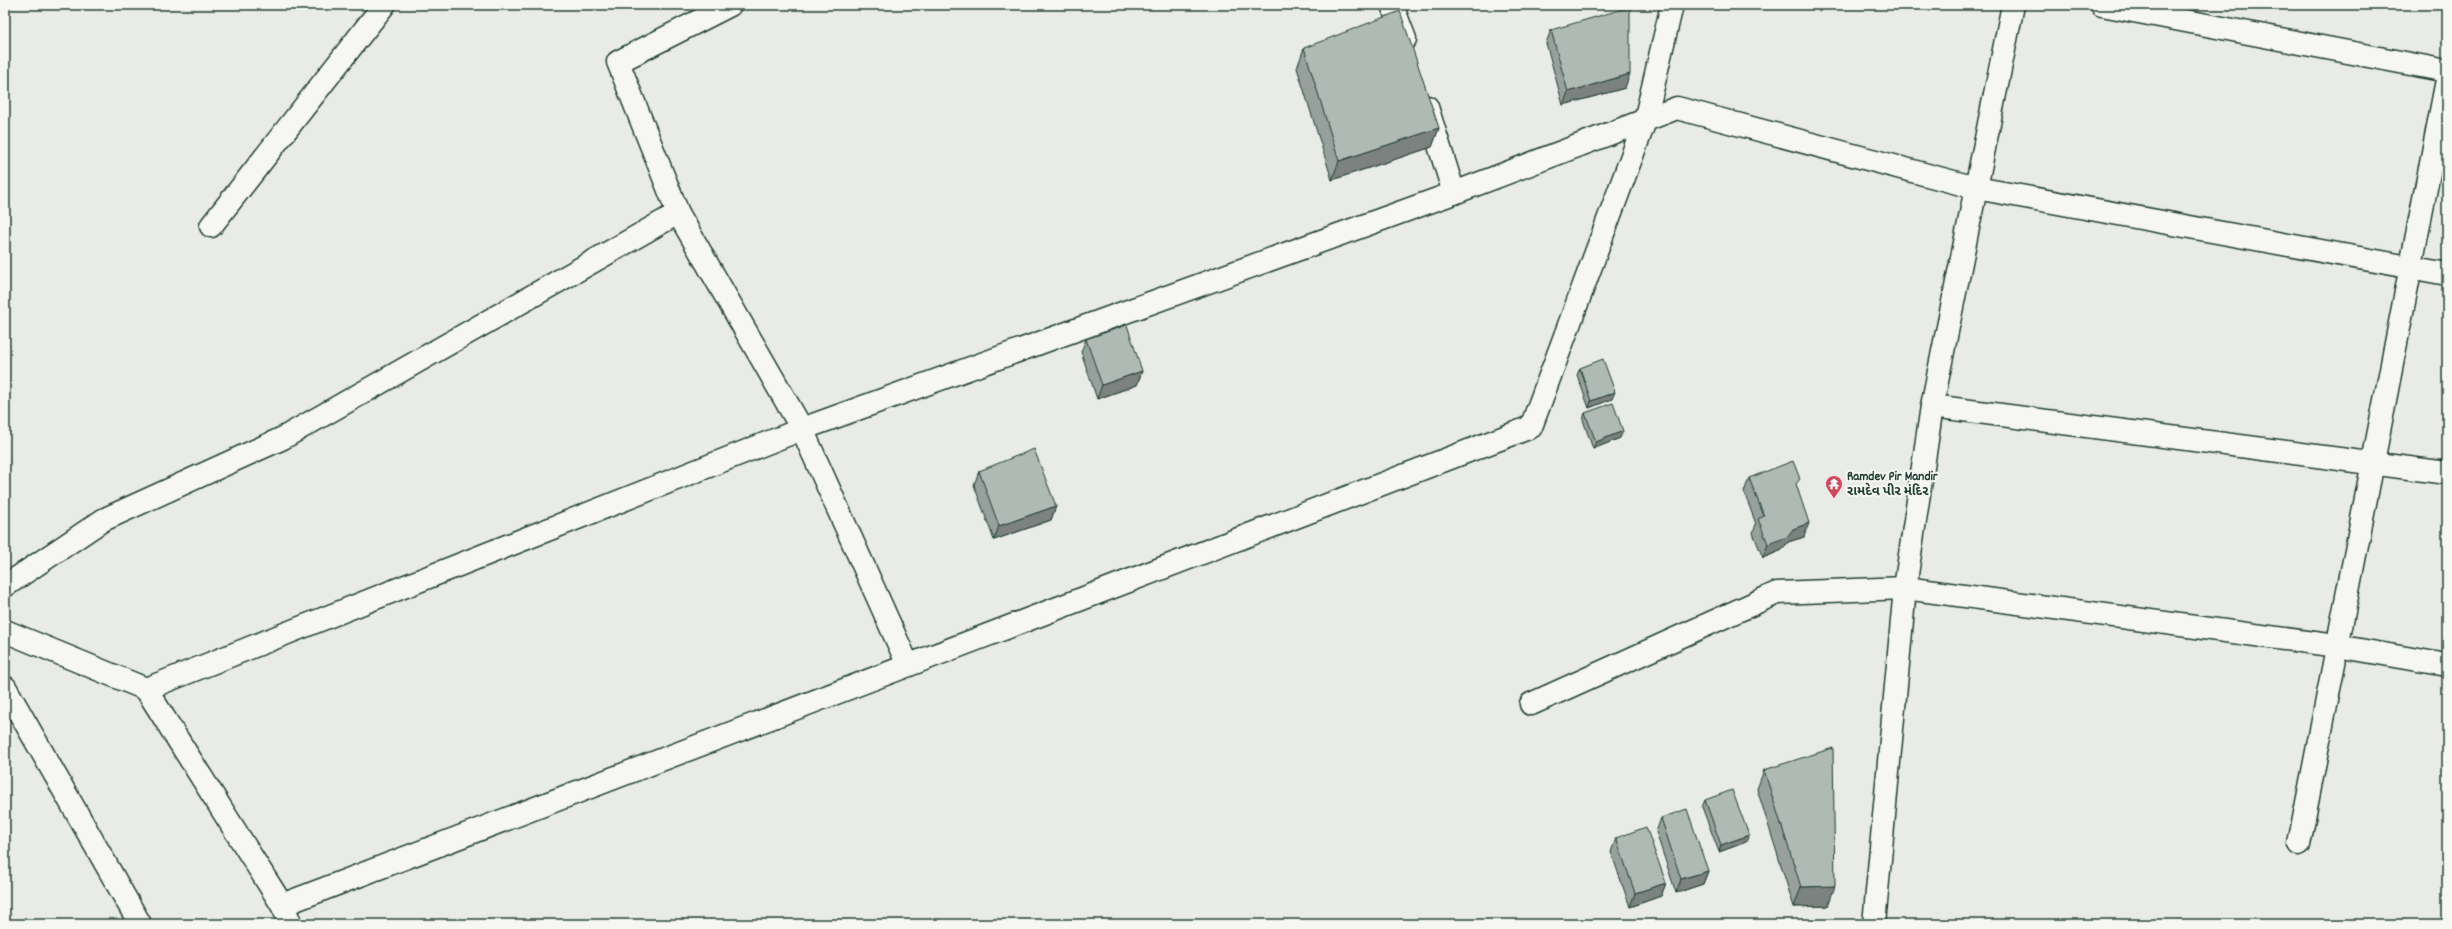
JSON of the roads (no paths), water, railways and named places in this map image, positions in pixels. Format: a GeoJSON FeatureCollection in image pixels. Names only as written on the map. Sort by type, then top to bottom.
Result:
{"type":"FeatureCollection","features":[{"type":"Feature","properties":{"kind":"street"},"geometry":{"type":"LineString","coordinates":[[212,226],[384,5]]}},
{"type":"Feature","properties":{"kind":"street"},"geometry":{"type":"LineString","coordinates":[[730,5],[618,62],[678,213],[802,429],[908,665]]}},
{"type":"Feature","properties":{"kind":"street"},"geometry":{"type":"LineString","coordinates":[[1392,5],[1411,56]]}},
{"type":"Feature","properties":{"kind":"street"},"geometry":{"type":"LineString","coordinates":[[5,631],[146,689],[286,915],[908,665],[1531,427],[1645,121],[1672,5]]}},
{"type":"Feature","properties":{"kind":"street"},"geometry":{"type":"LineString","coordinates":[[1874,924],[1905,588],[1932,406],[2013,5]]}},
{"type":"Feature","properties":{"kind":"street"},"geometry":{"type":"LineString","coordinates":[[2102,5],[2447,71]]}},
{"type":"Feature","properties":{"kind":"street"},"geometry":{"type":"LineString","coordinates":[[2299,844],[2447,80]]}},
{"type":"Feature","properties":{"kind":"street"},"geometry":{"type":"LineString","coordinates":[[1420,87],[1454,193]]}},
{"type":"Feature","properties":{"kind":"street"},"geometry":{"type":"LineString","coordinates":[[146,689],[802,429],[1454,193],[1677,108],[1976,188],[2447,274]]}},
{"type":"Feature","properties":{"kind":"street"},"geometry":{"type":"LineString","coordinates":[[5,586],[103,520],[283,438],[678,213]]}},
{"type":"Feature","properties":{"kind":"street"},"geometry":{"type":"LineString","coordinates":[[1932,406],[2447,473]]}},
{"type":"Feature","properties":{"kind":"street"},"geometry":{"type":"LineString","coordinates":[[1531,704],[1777,593],[1905,588],[2337,646],[2447,665]]}},
{"type":"Feature","properties":{"kind":"street"},"geometry":{"type":"LineString","coordinates":[[5,687],[140,924]]}},
{"type":"Feature","properties":{"kind":"place","name":"Ramdev Pir Mandir રામદેવ પીર મંદિર"},"geometry":{"type":"Point","coordinates":[1834,499]}}]}
